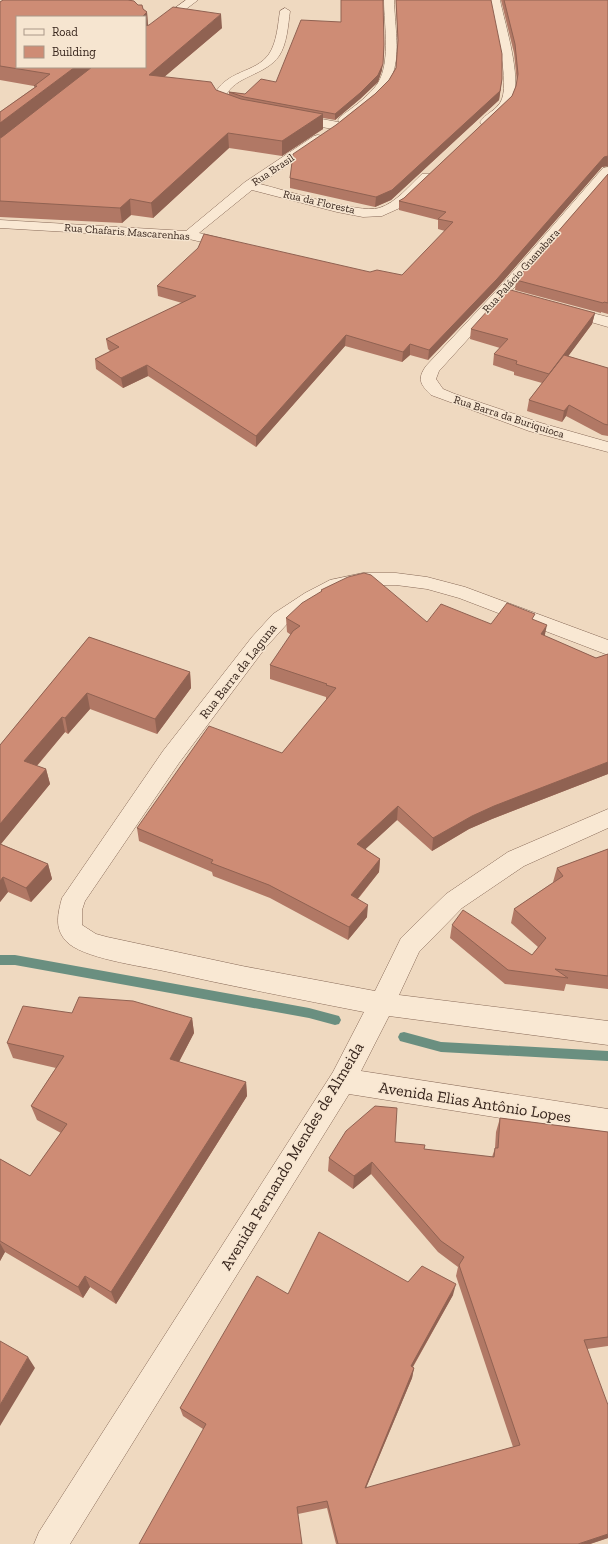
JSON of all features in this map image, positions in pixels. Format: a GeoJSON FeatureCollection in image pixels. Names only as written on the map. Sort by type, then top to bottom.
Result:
{"type":"FeatureCollection","features":[{"type":"Feature","properties":{"kind":"street"},"geometry":{"type":"LineString","coordinates":[[146,34],[154,23],[194,0]]}},
{"type":"Feature","properties":{"kind":"street","name":"Rua Brasil"},"geometry":{"type":"LineString","coordinates":[[189,235],[250,185],[338,126],[378,91],[388,76],[390,61],[388,0]]}},
{"type":"Feature","properties":{"kind":"street"},"geometry":{"type":"LineString","coordinates":[[476,132],[506,102],[510,93],[505,49],[495,0]]}},
{"type":"Feature","properties":{"kind":"street"},"geometry":{"type":"LineString","coordinates":[[249,109],[220,101],[220,93],[234,80],[263,65],[274,56],[279,41],[285,11]]}},
{"type":"Feature","properties":{"kind":"street"},"geometry":{"type":"LineString","coordinates":[[283,116],[338,126]]}},
{"type":"Feature","properties":{"kind":"street","name":"Rua da Floresta"},"geometry":{"type":"LineString","coordinates":[[250,185],[337,208],[363,213],[382,212],[397,204],[439,166]]}},
{"type":"Feature","properties":{"kind":"street","name":"Rua Palácio Guanabara"},"geometry":{"type":"LineString","coordinates":[[432,369],[502,293],[608,171]]}},
{"type":"Feature","properties":{"kind":"street","name":"Rua Chafaris Mascarenhas"},"geometry":{"type":"LineString","coordinates":[[0,224],[189,235],[242,247]]}},
{"type":"Feature","properties":{"kind":"street"},"geometry":{"type":"LineString","coordinates":[[502,293],[517,297]]}},
{"type":"Feature","properties":{"kind":"street"},"geometry":{"type":"LineString","coordinates":[[555,307],[608,322]]}},
{"type":"Feature","properties":{"kind":"street","name":"Rua Barra da Buriquioca"},"geometry":{"type":"LineString","coordinates":[[432,369],[428,379],[431,386],[437,392],[535,427],[608,447]]}},
{"type":"Feature","properties":{"kind":"street","name":"Rua Barra da Laguna"},"geometry":{"type":"LineString","coordinates":[[382,1004],[242,977],[107,948],[90,943],[75,936],[69,925],[69,912],[74,898],[167,763],[259,642],[280,619],[337,584],[363,579],[396,578],[427,583],[465,593],[608,648]]}},
{"type":"Feature","properties":{"kind":"street","name":"Avenida Fernando Mendes de Almeida"},"geometry":{"type":"LineString","coordinates":[[51,1544],[342,1081],[382,1004],[410,945],[454,901],[516,859],[608,818]]}},
{"type":"Feature","properties":{"kind":"street"},"geometry":{"type":"LineString","coordinates":[[382,1004],[608,1033]]}},
{"type":"Feature","properties":{"kind":"street","name":"Avenida Elias Antônio Lopes"},"geometry":{"type":"LineString","coordinates":[[342,1081],[608,1122]]}},
{"type":"Feature","properties":{"kind":"building"},"geometry":{"type":"Polygon","coordinates":[[[3,0],[128,0],[134,1],[138,5],[142,5],[143,9],[147,12],[143,16],[16,16],[16,68],[74,68],[0,123],[0,112],[37,86],[34,86],[50,74],[0,66],[0,2],[3,0]]]}},
{"type":"Feature","properties":{"kind":"building"},"geometry":{"type":"Polygon","coordinates":[[[341,0],[383,0],[383,64],[378,75],[360,93],[335,114],[244,97],[229,92],[245,94],[261,79],[276,82],[301,20],[341,22],[341,0]]]}},
{"type":"Feature","properties":{"kind":"building"},"geometry":{"type":"Polygon","coordinates":[[[396,0],[491,0],[502,54],[502,79],[500,91],[392,190],[376,197],[290,178],[293,154],[336,125],[375,94],[389,80],[396,68],[398,40],[396,0]]]}},
{"type":"Feature","properties":{"kind":"building"},"geometry":{"type":"Polygon","coordinates":[[[504,0],[608,0],[608,156],[604,157],[497,279],[429,350],[410,344],[403,352],[346,335],[256,436],[147,365],[121,378],[95,359],[119,347],[106,339],[196,296],[157,286],[198,248],[204,234],[370,272],[377,270],[402,275],[453,222],[438,219],[446,212],[399,201],[404,198],[512,96],[516,86],[518,74],[515,44],[504,0]]]}},
{"type":"Feature","properties":{"kind":"building"},"geometry":{"type":"Polygon","coordinates":[[[173,7],[221,14],[149,75],[211,82],[216,90],[241,99],[323,114],[282,141],[228,133],[151,203],[130,199],[120,208],[0,201],[0,138],[91,68],[146,68],[146,26],[173,7]]]}},
{"type":"Feature","properties":{"kind":"building"},"geometry":{"type":"Polygon","coordinates":[[[608,174],[608,303],[603,303],[516,280],[608,174]]]}},
{"type":"Feature","properties":{"kind":"building"},"geometry":{"type":"Polygon","coordinates":[[[507,289],[595,313],[549,374],[516,364],[517,361],[494,354],[508,339],[471,329],[507,289]]]}},
{"type":"Feature","properties":{"kind":"building"},"geometry":{"type":"Polygon","coordinates":[[[564,355],[608,368],[608,425],[569,405],[564,411],[529,400],[564,355]]]}},
{"type":"Feature","properties":{"kind":"building"},"geometry":{"type":"Polygon","coordinates":[[[364,573],[371,575],[427,622],[441,604],[491,624],[507,603],[535,614],[532,619],[547,625],[541,634],[596,658],[608,654],[608,762],[494,806],[472,816],[433,838],[398,806],[357,844],[380,859],[351,895],[368,905],[349,927],[269,885],[211,863],[213,860],[137,828],[209,726],[282,753],[336,688],[270,665],[293,631],[300,626],[286,618],[302,603],[322,591],[321,590],[348,577],[364,573]]]}},
{"type":"Feature","properties":{"kind":"building"},"geometry":{"type":"Polygon","coordinates":[[[89,637],[190,672],[155,719],[87,693],[65,718],[62,717],[24,761],[46,769],[0,824],[0,745],[89,637]]]}},
{"type":"Feature","properties":{"kind":"building"},"geometry":{"type":"Polygon","coordinates":[[[0,844],[48,864],[26,888],[3,877],[0,881],[0,844]]]}},
{"type":"Feature","properties":{"kind":"building"},"geometry":{"type":"Polygon","coordinates":[[[608,849],[608,976],[555,969],[568,978],[508,970],[452,925],[463,910],[532,955],[546,938],[514,909],[563,876],[557,868],[608,849]]]}},
{"type":"Feature","properties":{"kind":"building"},"geometry":{"type":"Polygon","coordinates":[[[79,997],[133,1001],[192,1018],[170,1059],[246,1082],[111,1292],[85,1276],[78,1287],[0,1241],[0,1159],[30,1176],[67,1124],[31,1106],[64,1056],[7,1043],[23,1006],[72,1013],[79,997]]]}},
{"type":"Feature","properties":{"kind":"building"},"geometry":{"type":"Polygon","coordinates":[[[375,1106],[397,1108],[395,1142],[425,1145],[424,1149],[494,1157],[495,1148],[498,1148],[500,1118],[608,1132],[608,1337],[584,1340],[608,1405],[608,1534],[578,1544],[338,1544],[327,1501],[297,1507],[302,1544],[139,1544],[206,1424],[180,1408],[257,1276],[288,1294],[319,1232],[408,1282],[422,1266],[456,1284],[411,1366],[414,1368],[365,1488],[520,1445],[459,1265],[464,1257],[441,1241],[372,1162],[354,1176],[329,1158],[346,1131],[375,1106]]]}},
{"type":"Feature","properties":{"kind":"building"},"geometry":{"type":"Polygon","coordinates":[[[0,1341],[28,1357],[0,1405],[0,1341]]]}},
{"type":"Feature","properties":{"kind":"waterway"},"geometry":{"type":"LineString","coordinates":[[0,960],[15,960],[309,1013],[335,1020]]}},
{"type":"Feature","properties":{"kind":"waterway"},"geometry":{"type":"LineString","coordinates":[[404,1037],[441,1047],[608,1056]]}}]}
